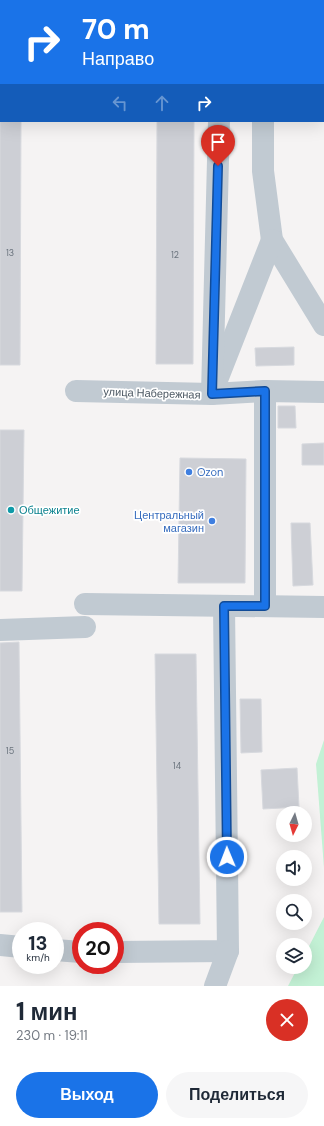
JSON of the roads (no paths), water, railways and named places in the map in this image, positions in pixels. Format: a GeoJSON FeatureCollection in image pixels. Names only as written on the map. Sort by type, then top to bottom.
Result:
{"type":"FeatureCollection","features":[{"type":"Feature","properties":{"kind":"lane"},"geometry":{"type":"LineString","coordinates":[[212,394],[219,122]]}},
{"type":"Feature","properties":{"kind":"lane"},"geometry":{"type":"LineString","coordinates":[[263,122],[264,171],[272,240],[324,326]]}},
{"type":"Feature","properties":{"kind":"lane"},"geometry":{"type":"LineString","coordinates":[[212,394],[272,240]]}},
{"type":"Feature","properties":{"kind":"lane","name":"улица Набережная"},"geometry":{"type":"LineString","coordinates":[[76,391],[212,394],[265,391],[324,392]]}},
{"type":"Feature","properties":{"kind":"lane"},"geometry":{"type":"LineString","coordinates":[[265,391],[265,606]]}},
{"type":"Feature","properties":{"kind":"lane"},"geometry":{"type":"LineString","coordinates":[[85,604],[324,607]]}},
{"type":"Feature","properties":{"kind":"lane"},"geometry":{"type":"LineString","coordinates":[[215,986],[228,951],[224,606]]}},
{"type":"Feature","properties":{"kind":"lane"},"geometry":{"type":"LineString","coordinates":[[0,630],[85,627]]}},
{"type":"Feature","properties":{"kind":"lane"},"geometry":{"type":"LineString","coordinates":[[0,945],[12,946]]}},
{"type":"Feature","properties":{"kind":"lane"},"geometry":{"type":"LineString","coordinates":[[124,952],[228,951]]}},
{"type":"Feature","properties":{"kind":"place","name":"Ozon"},"geometry":{"type":"Point","coordinates":[189,472]}},
{"type":"Feature","properties":{"kind":"place","name":"Общежитие"},"geometry":{"type":"Point","coordinates":[11,510]}},
{"type":"Feature","properties":{"kind":"place","name":"Центральный магазин"},"geometry":{"type":"Point","coordinates":[212,521]}}]}
